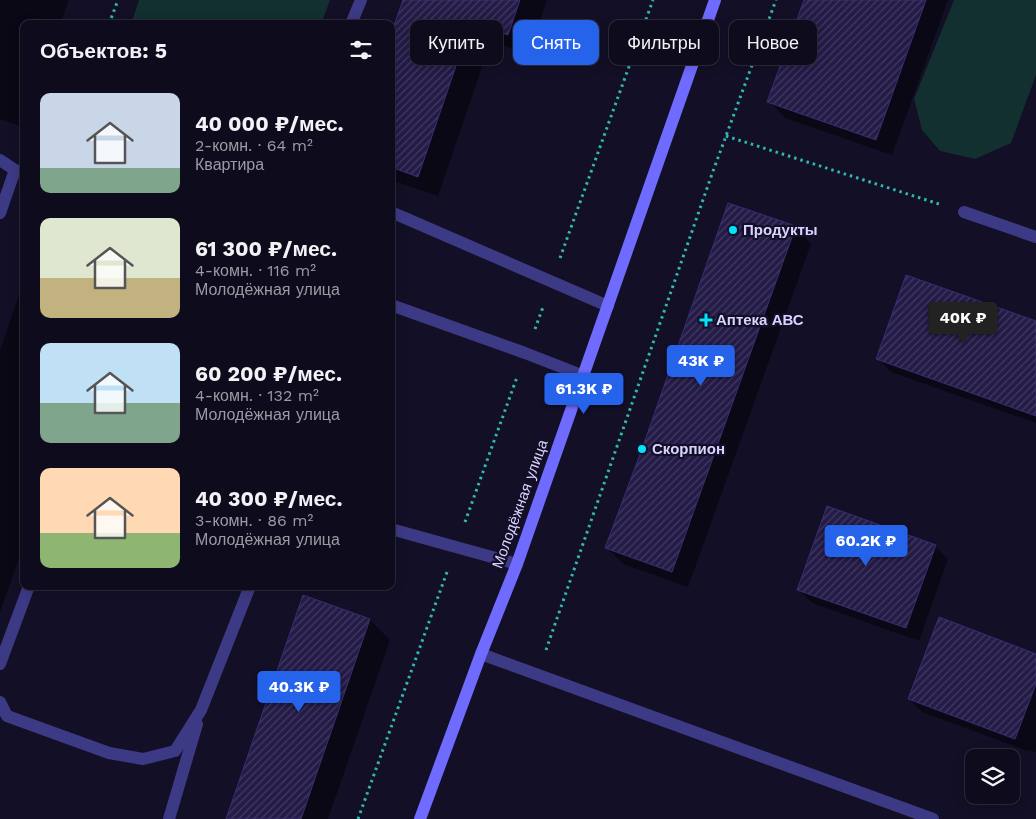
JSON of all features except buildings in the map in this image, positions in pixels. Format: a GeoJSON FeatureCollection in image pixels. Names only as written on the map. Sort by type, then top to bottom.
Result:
{"type":"FeatureCollection","features":[{"type":"Feature","properties":{"kind":"street","name":"Молодёжная улица"},"geometry":{"type":"LineString","coordinates":[[420,819],[584,376],[715,0]]}},
{"type":"Feature","properties":{"kind":"lane"},"geometry":{"type":"LineString","coordinates":[[353,20],[360,0]]}},
{"type":"Feature","properties":{"kind":"lane"},"geometry":{"type":"LineString","coordinates":[[0,160],[20,171],[0,213]]}},
{"type":"Feature","properties":{"kind":"lane"},"geometry":{"type":"LineString","coordinates":[[964,212],[1036,237]]}},
{"type":"Feature","properties":{"kind":"lane"},"geometry":{"type":"LineString","coordinates":[[395,214],[608,306]]}},
{"type":"Feature","properties":{"kind":"lane"},"geometry":{"type":"LineString","coordinates":[[395,306],[584,376]]}},
{"type":"Feature","properties":{"kind":"lane"},"geometry":{"type":"LineString","coordinates":[[395,530],[516,564]]}},
{"type":"Feature","properties":{"kind":"lane"},"geometry":{"type":"LineString","coordinates":[[0,664],[28,590]]}},
{"type":"Feature","properties":{"kind":"lane"},"geometry":{"type":"LineString","coordinates":[[169,819],[201,710],[248,590]]}},
{"type":"Feature","properties":{"kind":"lane"},"geometry":{"type":"LineString","coordinates":[[481,654],[933,819]]}},
{"type":"Feature","properties":{"kind":"lane"},"geometry":{"type":"LineString","coordinates":[[0,702],[7,716],[109,753],[143,759],[175,751],[201,710]]}},
{"type":"Feature","properties":{"kind":"path"},"geometry":{"type":"LineString","coordinates":[[110,20],[118,0]]}},
{"type":"Feature","properties":{"kind":"path"},"geometry":{"type":"LineString","coordinates":[[538,674],[726,136],[776,0]]}},
{"type":"Feature","properties":{"kind":"path"},"geometry":{"type":"LineString","coordinates":[[726,136],[964,212]]}},
{"type":"Feature","properties":{"kind":"path"},"geometry":{"type":"LineString","coordinates":[[358,819],[456,547]]}},
{"type":"Feature","properties":{"kind":"green space"},"geometry":{"type":"Polygon","coordinates":[[[139,0],[330,0],[322,20],[132,20],[139,0]]]}},
{"type":"Feature","properties":{"kind":"green space"},"geometry":{"type":"Polygon","coordinates":[[[954,0],[1036,0],[1036,75],[1011,143],[975,159],[940,151],[922,130],[914,99],[954,0]]]}},
{"type":"Feature","properties":{"kind":"place","name":"Продукты"},"geometry":{"type":"Point","coordinates":[733,230]}},
{"type":"Feature","properties":{"kind":"place","name":"Аптека АВС"},"geometry":{"type":"Point","coordinates":[706,320]}},
{"type":"Feature","properties":{"kind":"place","name":"Скорпион"},"geometry":{"type":"Point","coordinates":[642,449]}}]}
